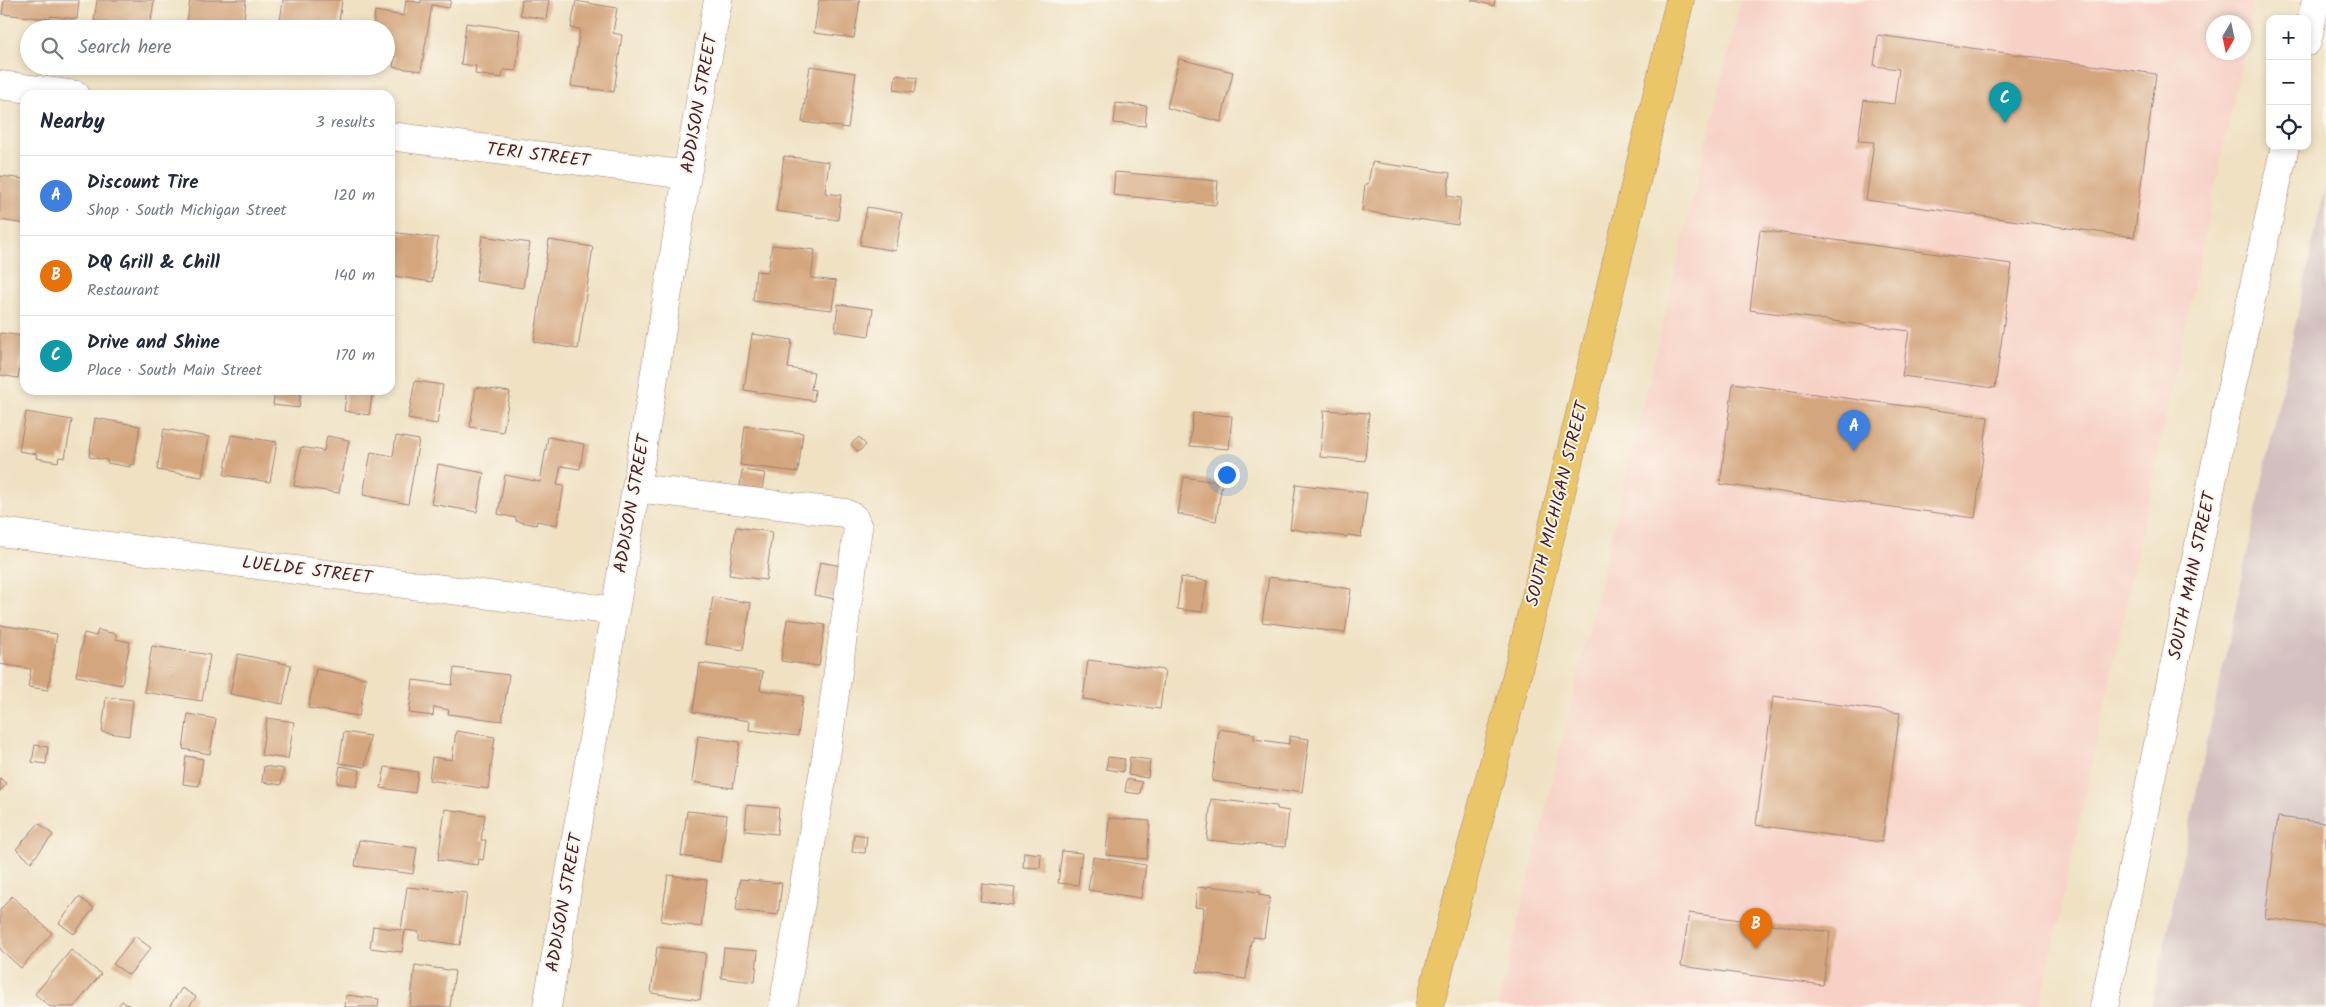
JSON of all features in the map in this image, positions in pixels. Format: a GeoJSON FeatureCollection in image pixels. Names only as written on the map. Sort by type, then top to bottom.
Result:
{"type":"FeatureCollection","features":[{"type":"Feature","properties":{"kind":"main road","name":"SOUTH MICHIGAN STREET"},"geometry":{"type":"LineString","coordinates":[[1429,1007],[1515,681],[1680,0]]}},
{"type":"Feature","properties":{"kind":"street","name":"ADDISON STREET"},"geometry":{"type":"LineString","coordinates":[[547,1007],[718,0]]}},
{"type":"Feature","properties":{"kind":"street"},"geometry":{"type":"LineString","coordinates":[[2311,23],[2316,0]]}},
{"type":"Feature","properties":{"kind":"street"},"geometry":{"type":"LineString","coordinates":[[0,85],[38,90]]}},
{"type":"Feature","properties":{"kind":"street","name":"TERI STREET"},"geometry":{"type":"LineString","coordinates":[[395,137],[687,175]]}},
{"type":"Feature","properties":{"kind":"street","name":"SOUTH MAIN STREET"},"geometry":{"type":"LineString","coordinates":[[2104,1007],[2230,399],[2284,150]]}},
{"type":"Feature","properties":{"kind":"street"},"geometry":{"type":"LineString","coordinates":[[636,488],[845,513],[854,518],[858,528],[826,757],[782,1007]]}},
{"type":"Feature","properties":{"kind":"street","name":"LUELDE STREET"},"geometry":{"type":"LineString","coordinates":[[0,532],[615,611]]}},
{"type":"Feature","properties":{"kind":"shaded area"},"geometry":{"type":"Polygon","coordinates":[[[1741,0],[2251,0],[2252,13],[2251,18],[2251,15],[2206,15],[2206,60],[2242,60],[2040,1007],[1498,1007],[1741,0]]]}},
{"type":"Feature","properties":{"kind":"shaded area"},"geometry":{"type":"Polygon","coordinates":[[[2326,186],[2326,1007],[2151,1007],[2318,218],[2326,186]]]}},
{"type":"Feature","properties":{"kind":"building"},"geometry":{"type":"Polygon","coordinates":[[[4,0],[79,0],[77,19],[51,16],[50,19],[2,14],[4,0]]]}},
{"type":"Feature","properties":{"kind":"building"},"geometry":{"type":"Polygon","coordinates":[[[97,0],[154,0],[151,20],[94,20],[97,0]]]}},
{"type":"Feature","properties":{"kind":"building"},"geometry":{"type":"Polygon","coordinates":[[[190,0],[246,0],[244,20],[187,20],[190,0]]]}},
{"type":"Feature","properties":{"kind":"building"},"geometry":{"type":"Polygon","coordinates":[[[283,0],[342,0],[339,20],[280,20],[283,0]]]}},
{"type":"Feature","properties":{"kind":"building"},"geometry":{"type":"Polygon","coordinates":[[[406,0],[421,3],[421,0],[451,0],[449,8],[432,5],[421,71],[395,67],[395,20],[374,20],[375,11],[404,16],[406,0]]]}},
{"type":"Feature","properties":{"kind":"building"},"geometry":{"type":"Polygon","coordinates":[[[522,0],[549,0],[546,19],[520,15],[522,0]]]}},
{"type":"Feature","properties":{"kind":"building"},"geometry":{"type":"Polygon","coordinates":[[[819,0],[860,0],[854,38],[814,33],[819,0]]]}},
{"type":"Feature","properties":{"kind":"building"},"geometry":{"type":"Polygon","coordinates":[[[1471,0],[1495,0],[1494,6],[1471,0]]]}},
{"type":"Feature","properties":{"kind":"building"},"geometry":{"type":"Polygon","coordinates":[[[576,1],[617,8],[613,33],[622,35],[614,92],[571,86],[580,29],[571,28],[576,1]]]}},
{"type":"Feature","properties":{"kind":"building"},"geometry":{"type":"Polygon","coordinates":[[[466,23],[521,30],[516,71],[503,70],[502,78],[475,74],[476,66],[461,64],[466,23]]]}},
{"type":"Feature","properties":{"kind":"building"},"geometry":{"type":"Polygon","coordinates":[[[1878,35],[2156,74],[2134,237],[1866,200],[1874,142],[1858,141],[1864,100],[1894,104],[1899,69],[1874,66],[1878,35]]]}},
{"type":"Feature","properties":{"kind":"building"},"geometry":{"type":"Polygon","coordinates":[[[1179,59],[1233,72],[1221,122],[1167,108],[1179,59]]]}},
{"type":"Feature","properties":{"kind":"building"},"geometry":{"type":"Polygon","coordinates":[[[810,66],[856,73],[848,128],[802,122],[810,66]]]}},
{"type":"Feature","properties":{"kind":"building"},"geometry":{"type":"Polygon","coordinates":[[[896,75],[917,78],[914,93],[894,90],[896,75]]]}},
{"type":"Feature","properties":{"kind":"building"},"geometry":{"type":"Polygon","coordinates":[[[1116,103],[1147,106],[1145,126],[1114,123],[1116,103]]]}},
{"type":"Feature","properties":{"kind":"building"},"geometry":{"type":"Polygon","coordinates":[[[784,156],[829,162],[825,193],[841,195],[838,220],[776,211],[784,156]]]}},
{"type":"Feature","properties":{"kind":"building"},"geometry":{"type":"Polygon","coordinates":[[[1372,162],[1450,173],[1447,196],[1461,198],[1458,225],[1362,211],[1365,184],[1368,184],[1372,162]]]}},
{"type":"Feature","properties":{"kind":"building"},"geometry":{"type":"Polygon","coordinates":[[[1115,172],[1218,181],[1216,205],[1113,195],[1115,172]]]}},
{"type":"Feature","properties":{"kind":"building"},"geometry":{"type":"Polygon","coordinates":[[[0,176],[20,178],[20,223],[0,220],[0,176]]]}},
{"type":"Feature","properties":{"kind":"building"},"geometry":{"type":"Polygon","coordinates":[[[867,207],[902,213],[896,251],[860,245],[867,207]]]}},
{"type":"Feature","properties":{"kind":"building"},"geometry":{"type":"Polygon","coordinates":[[[1760,230],[2012,264],[1995,388],[1902,376],[1909,331],[1750,310],[1760,230]]]}},
{"type":"Feature","properties":{"kind":"building"},"geometry":{"type":"Polygon","coordinates":[[[395,233],[438,238],[432,282],[395,276],[395,233]]]}},
{"type":"Feature","properties":{"kind":"building"},"geometry":{"type":"Polygon","coordinates":[[[482,236],[530,243],[523,288],[476,281],[482,236]]]}},
{"type":"Feature","properties":{"kind":"building"},"geometry":{"type":"Polygon","coordinates":[[[549,240],[593,247],[578,349],[534,342],[549,240]]]}},
{"type":"Feature","properties":{"kind":"building"},"geometry":{"type":"Polygon","coordinates":[[[772,245],[815,250],[811,278],[836,281],[832,310],[753,301],[756,271],[768,272],[772,245]]]}},
{"type":"Feature","properties":{"kind":"building"},"geometry":{"type":"Polygon","coordinates":[[[838,304],[873,309],[869,336],[835,331],[838,304]]]}},
{"type":"Feature","properties":{"kind":"building"},"geometry":{"type":"Polygon","coordinates":[[[0,333],[20,336],[18,378],[0,375],[0,333]]]}},
{"type":"Feature","properties":{"kind":"building"},"geometry":{"type":"Polygon","coordinates":[[[752,334],[792,340],[788,368],[814,372],[811,389],[815,390],[814,401],[744,390],[752,334]]]}},
{"type":"Feature","properties":{"kind":"building"},"geometry":{"type":"Polygon","coordinates":[[[415,381],[443,385],[437,424],[408,419],[415,381]]]}},
{"type":"Feature","properties":{"kind":"building"},"geometry":{"type":"Polygon","coordinates":[[[1733,383],[1988,417],[1975,518],[1720,484],[1733,383]]]}},
{"type":"Feature","properties":{"kind":"building"},"geometry":{"type":"Polygon","coordinates":[[[476,387],[510,392],[503,432],[470,427],[476,387]]]}},
{"type":"Feature","properties":{"kind":"building"},"geometry":{"type":"Polygon","coordinates":[[[274,395],[300,395],[299,408],[273,405],[274,395]]]}},
{"type":"Feature","properties":{"kind":"building"},"geometry":{"type":"Polygon","coordinates":[[[346,395],[372,395],[369,415],[344,411],[346,395]]]}},
{"type":"Feature","properties":{"kind":"building"},"geometry":{"type":"Polygon","coordinates":[[[1324,410],[1369,413],[1365,461],[1320,457],[1324,410]]]}},
{"type":"Feature","properties":{"kind":"building"},"geometry":{"type":"Polygon","coordinates":[[[26,412],[72,420],[65,458],[59,457],[58,462],[36,458],[37,454],[19,451],[26,412]]]}},
{"type":"Feature","properties":{"kind":"building"},"geometry":{"type":"Polygon","coordinates":[[[1193,413],[1232,416],[1229,449],[1190,446],[1193,413]]]}},
{"type":"Feature","properties":{"kind":"building"},"geometry":{"type":"Polygon","coordinates":[[[95,418],[140,426],[134,465],[130,464],[130,467],[107,463],[107,460],[89,457],[95,418]]]}},
{"type":"Feature","properties":{"kind":"building"},"geometry":{"type":"Polygon","coordinates":[[[745,426],[803,433],[798,472],[740,465],[745,426]]]}},
{"type":"Feature","properties":{"kind":"building"},"geometry":{"type":"Polygon","coordinates":[[[164,429],[209,437],[202,477],[157,470],[164,429]]]}},
{"type":"Feature","properties":{"kind":"building"},"geometry":{"type":"Polygon","coordinates":[[[231,435],[277,442],[270,482],[224,475],[231,435]]]}},
{"type":"Feature","properties":{"kind":"building"},"geometry":{"type":"Polygon","coordinates":[[[327,436],[349,440],[339,493],[294,486],[301,447],[324,451],[327,436]]]}},
{"type":"Feature","properties":{"kind":"building"},"geometry":{"type":"Polygon","coordinates":[[[396,436],[419,440],[408,504],[363,495],[371,452],[393,456],[396,436]]]}},
{"type":"Feature","properties":{"kind":"building"},"geometry":{"type":"Polygon","coordinates":[[[548,437],[584,444],[580,469],[561,466],[557,485],[564,486],[557,525],[537,521],[536,525],[516,521],[516,518],[498,514],[505,475],[540,482],[548,437]]]}},
{"type":"Feature","properties":{"kind":"building"},"geometry":{"type":"Polygon","coordinates":[[[859,437],[866,445],[858,452],[851,444],[859,437]]]}},
{"type":"Feature","properties":{"kind":"building"},"geometry":{"type":"Polygon","coordinates":[[[438,464],[484,473],[477,512],[431,504],[438,464]]]}},
{"type":"Feature","properties":{"kind":"building"},"geometry":{"type":"Polygon","coordinates":[[[742,470],[765,473],[762,489],[740,486],[742,470]]]}},
{"type":"Feature","properties":{"kind":"building"},"geometry":{"type":"Polygon","coordinates":[[[1184,477],[1222,483],[1216,521],[1178,514],[1184,477]]]}},
{"type":"Feature","properties":{"kind":"building"},"geometry":{"type":"Polygon","coordinates":[[[1296,484],[1367,493],[1361,537],[1348,535],[1347,537],[1290,529],[1296,484]]]}},
{"type":"Feature","properties":{"kind":"building"},"geometry":{"type":"Polygon","coordinates":[[[736,527],[772,532],[766,580],[729,575],[736,527]]]}},
{"type":"Feature","properties":{"kind":"building"},"geometry":{"type":"Polygon","coordinates":[[[820,562],[847,567],[841,600],[814,595],[820,562]]]}},
{"type":"Feature","properties":{"kind":"building"},"geometry":{"type":"Polygon","coordinates":[[[1181,577],[1207,581],[1202,612],[1177,609],[1181,577]]]}},
{"type":"Feature","properties":{"kind":"building"},"geometry":{"type":"Polygon","coordinates":[[[1269,577],[1351,589],[1345,633],[1262,622],[1269,577]]]}},
{"type":"Feature","properties":{"kind":"building"},"geometry":{"type":"Polygon","coordinates":[[[713,597],[751,603],[743,650],[705,644],[713,597]]]}},
{"type":"Feature","properties":{"kind":"building"},"geometry":{"type":"Polygon","coordinates":[[[787,619],[825,625],[819,666],[781,661],[787,619]]]}},
{"type":"Feature","properties":{"kind":"building"},"geometry":{"type":"Polygon","coordinates":[[[0,625],[57,634],[48,690],[28,687],[31,669],[0,664],[0,625]]]}},
{"type":"Feature","properties":{"kind":"building"},"geometry":{"type":"Polygon","coordinates":[[[98,630],[116,634],[116,639],[130,642],[122,685],[76,676],[84,633],[96,636],[98,630]]]}},
{"type":"Feature","properties":{"kind":"building"},"geometry":{"type":"Polygon","coordinates":[[[152,646],[210,655],[202,701],[144,692],[152,646]]]}},
{"type":"Feature","properties":{"kind":"building"},"geometry":{"type":"Polygon","coordinates":[[[238,654],[291,665],[283,704],[230,694],[238,654]]]}},
{"type":"Feature","properties":{"kind":"building"},"geometry":{"type":"Polygon","coordinates":[[[1088,660],[1165,670],[1160,709],[1083,699],[1088,660]]]}},
{"type":"Feature","properties":{"kind":"building"},"geometry":{"type":"Polygon","coordinates":[[[700,663],[763,672],[760,690],[803,696],[798,736],[749,730],[750,721],[693,712],[700,663]]]}},
{"type":"Feature","properties":{"kind":"building"},"geometry":{"type":"Polygon","coordinates":[[[454,668],[509,675],[502,721],[448,714],[449,710],[434,707],[433,716],[409,713],[413,680],[452,685],[454,668]]]}},
{"type":"Feature","properties":{"kind":"building"},"geometry":{"type":"Polygon","coordinates":[[[316,669],[366,678],[359,716],[308,708],[316,669]]]}},
{"type":"Feature","properties":{"kind":"building"},"geometry":{"type":"Polygon","coordinates":[[[1773,696],[1900,713],[1882,842],[1756,825],[1773,696]]]}},
{"type":"Feature","properties":{"kind":"building"},"geometry":{"type":"Polygon","coordinates":[[[106,697],[133,700],[129,736],[102,732],[106,697]]]}},
{"type":"Feature","properties":{"kind":"building"},"geometry":{"type":"Polygon","coordinates":[[[188,714],[216,719],[210,754],[183,749],[188,714]]]}},
{"type":"Feature","properties":{"kind":"building"},"geometry":{"type":"Polygon","coordinates":[[[267,718],[294,722],[288,759],[261,755],[267,718]]]}},
{"type":"Feature","properties":{"kind":"building"},"geometry":{"type":"Polygon","coordinates":[[[1219,729],[1254,734],[1254,739],[1289,744],[1289,736],[1309,739],[1302,792],[1212,781],[1219,729]]]}},
{"type":"Feature","properties":{"kind":"building"},"geometry":{"type":"Polygon","coordinates":[[[456,731],[495,737],[488,789],[429,780],[432,757],[452,760],[456,731]]]}},
{"type":"Feature","properties":{"kind":"building"},"geometry":{"type":"Polygon","coordinates":[[[344,732],[370,736],[365,767],[339,763],[344,732]]]}},
{"type":"Feature","properties":{"kind":"building"},"geometry":{"type":"Polygon","coordinates":[[[698,736],[740,742],[733,788],[692,782],[698,736]]]}},
{"type":"Feature","properties":{"kind":"building"},"geometry":{"type":"Polygon","coordinates":[[[35,745],[48,747],[46,764],[32,762],[35,745]]]}},
{"type":"Feature","properties":{"kind":"building"},"geometry":{"type":"Polygon","coordinates":[[[186,756],[203,759],[199,786],[183,784],[186,756]]]}},
{"type":"Feature","properties":{"kind":"building"},"geometry":{"type":"Polygon","coordinates":[[[1108,757],[1125,759],[1123,772],[1106,769],[1108,757]]]}},
{"type":"Feature","properties":{"kind":"building"},"geometry":{"type":"Polygon","coordinates":[[[1130,757],[1150,760],[1148,778],[1128,775],[1130,757]]]}},
{"type":"Feature","properties":{"kind":"building"},"geometry":{"type":"Polygon","coordinates":[[[264,766],[284,769],[281,785],[262,782],[264,766]]]}},
{"type":"Feature","properties":{"kind":"building"},"geometry":{"type":"Polygon","coordinates":[[[340,766],[360,770],[357,786],[337,783],[340,766]]]}},
{"type":"Feature","properties":{"kind":"building"},"geometry":{"type":"Polygon","coordinates":[[[385,767],[418,772],[415,793],[381,788],[385,767]]]}},
{"type":"Feature","properties":{"kind":"building"},"geometry":{"type":"Polygon","coordinates":[[[0,778],[7,784],[0,791],[0,778]]]}},
{"type":"Feature","properties":{"kind":"building"},"geometry":{"type":"Polygon","coordinates":[[[1127,779],[1142,782],[1140,794],[1125,792],[1127,779]]]}},
{"type":"Feature","properties":{"kind":"building"},"geometry":{"type":"Polygon","coordinates":[[[1211,799],[1277,806],[1277,809],[1289,811],[1285,847],[1207,840],[1211,799]]]}},
{"type":"Feature","properties":{"kind":"building"},"geometry":{"type":"Polygon","coordinates":[[[747,805],[779,808],[777,834],[745,831],[747,805]]]}},
{"type":"Feature","properties":{"kind":"building"},"geometry":{"type":"Polygon","coordinates":[[[445,809],[485,815],[481,840],[486,840],[483,860],[479,859],[478,865],[438,860],[445,809]]]}},
{"type":"Feature","properties":{"kind":"building"},"geometry":{"type":"Polygon","coordinates":[[[687,811],[727,815],[721,862],[681,856],[687,811]]]}},
{"type":"Feature","properties":{"kind":"building"},"geometry":{"type":"Polygon","coordinates":[[[2278,817],[2326,823],[2326,926],[2265,918],[2278,817]]]}},
{"type":"Feature","properties":{"kind":"building"},"geometry":{"type":"Polygon","coordinates":[[[1109,818],[1150,821],[1147,859],[1106,855],[1109,818]]]}},
{"type":"Feature","properties":{"kind":"building"},"geometry":{"type":"Polygon","coordinates":[[[39,823],[53,835],[31,862],[16,849],[39,823]]]}},
{"type":"Feature","properties":{"kind":"building"},"geometry":{"type":"Polygon","coordinates":[[[854,834],[867,836],[865,853],[852,852],[854,834]]]}},
{"type":"Feature","properties":{"kind":"building"},"geometry":{"type":"Polygon","coordinates":[[[359,840],[417,848],[413,874],[355,866],[359,840]]]}},
{"type":"Feature","properties":{"kind":"building"},"geometry":{"type":"Polygon","coordinates":[[[1062,851],[1082,853],[1078,885],[1058,883],[1062,851]]]}},
{"type":"Feature","properties":{"kind":"building"},"geometry":{"type":"Polygon","coordinates":[[[1024,852],[1041,854],[1040,868],[1023,867],[1024,852]]]}},
{"type":"Feature","properties":{"kind":"building"},"geometry":{"type":"Polygon","coordinates":[[[1093,857],[1146,865],[1141,898],[1088,890],[1093,857]]]}},
{"type":"Feature","properties":{"kind":"building"},"geometry":{"type":"Polygon","coordinates":[[[668,875],[707,880],[701,927],[661,921],[668,875]]]}},
{"type":"Feature","properties":{"kind":"building"},"geometry":{"type":"Polygon","coordinates":[[[740,879],[782,883],[778,915],[736,910],[740,879]]]}},
{"type":"Feature","properties":{"kind":"building"},"geometry":{"type":"Polygon","coordinates":[[[982,884],[1015,888],[1013,905],[980,901],[982,884]]]}},
{"type":"Feature","properties":{"kind":"building"},"geometry":{"type":"Polygon","coordinates":[[[1207,886],[1260,892],[1259,895],[1270,897],[1264,938],[1253,937],[1253,941],[1251,941],[1246,979],[1197,972],[1204,908],[1195,907],[1197,887],[1207,888],[1207,886]]]}},
{"type":"Feature","properties":{"kind":"building"},"geometry":{"type":"Polygon","coordinates":[[[407,887],[467,893],[460,945],[419,939],[419,932],[405,930],[402,952],[370,948],[373,926],[401,930],[407,887]]]}},
{"type":"Feature","properties":{"kind":"building"},"geometry":{"type":"Polygon","coordinates":[[[12,896],[52,933],[21,968],[0,949],[0,910],[12,896]]]}},
{"type":"Feature","properties":{"kind":"building"},"geometry":{"type":"Polygon","coordinates":[[[79,897],[94,908],[74,934],[59,923],[79,897]]]}},
{"type":"Feature","properties":{"kind":"building"},"geometry":{"type":"Polygon","coordinates":[[[1689,913],[1830,932],[1823,985],[1681,966],[1689,913]]]}},
{"type":"Feature","properties":{"kind":"building"},"geometry":{"type":"Polygon","coordinates":[[[135,936],[151,948],[129,975],[113,964],[135,936]]]}},
{"type":"Feature","properties":{"kind":"building"},"geometry":{"type":"Polygon","coordinates":[[[657,947],[706,953],[700,1000],[651,993],[657,947]]]}},
{"type":"Feature","properties":{"kind":"building"},"geometry":{"type":"Polygon","coordinates":[[[724,948],[758,951],[755,982],[721,978],[724,948]]]}},
{"type":"Feature","properties":{"kind":"building"},"geometry":{"type":"Polygon","coordinates":[[[71,950],[101,974],[74,1007],[50,1007],[35,994],[71,950]]]}},
{"type":"Feature","properties":{"kind":"building"},"geometry":{"type":"Polygon","coordinates":[[[415,965],[455,971],[450,1007],[410,1007],[415,965]]]}},
{"type":"Feature","properties":{"kind":"building"},"geometry":{"type":"Polygon","coordinates":[[[182,988],[196,997],[189,1007],[169,1007],[182,988]]]}},
{"type":"Feature","properties":{"kind":"building"},"geometry":{"type":"Polygon","coordinates":[[[346,995],[379,999],[378,1007],[345,1007],[346,995]]]}},
{"type":"Feature","properties":{"kind":"building"},"geometry":{"type":"Polygon","coordinates":[[[122,1001],[131,1007],[117,1007],[122,1001]]]}},
{"type":"Feature","properties":{"kind":"place","name":"Drive and Shine"},"geometry":{"type":"Point","coordinates":[2005,123]}},
{"type":"Feature","properties":{"kind":"place","name":"Discount Tire"},"geometry":{"type":"Point","coordinates":[1854,451]}},
{"type":"Feature","properties":{"kind":"place","name":"DQ Grill & Chill"},"geometry":{"type":"Point","coordinates":[1756,949]}}]}
